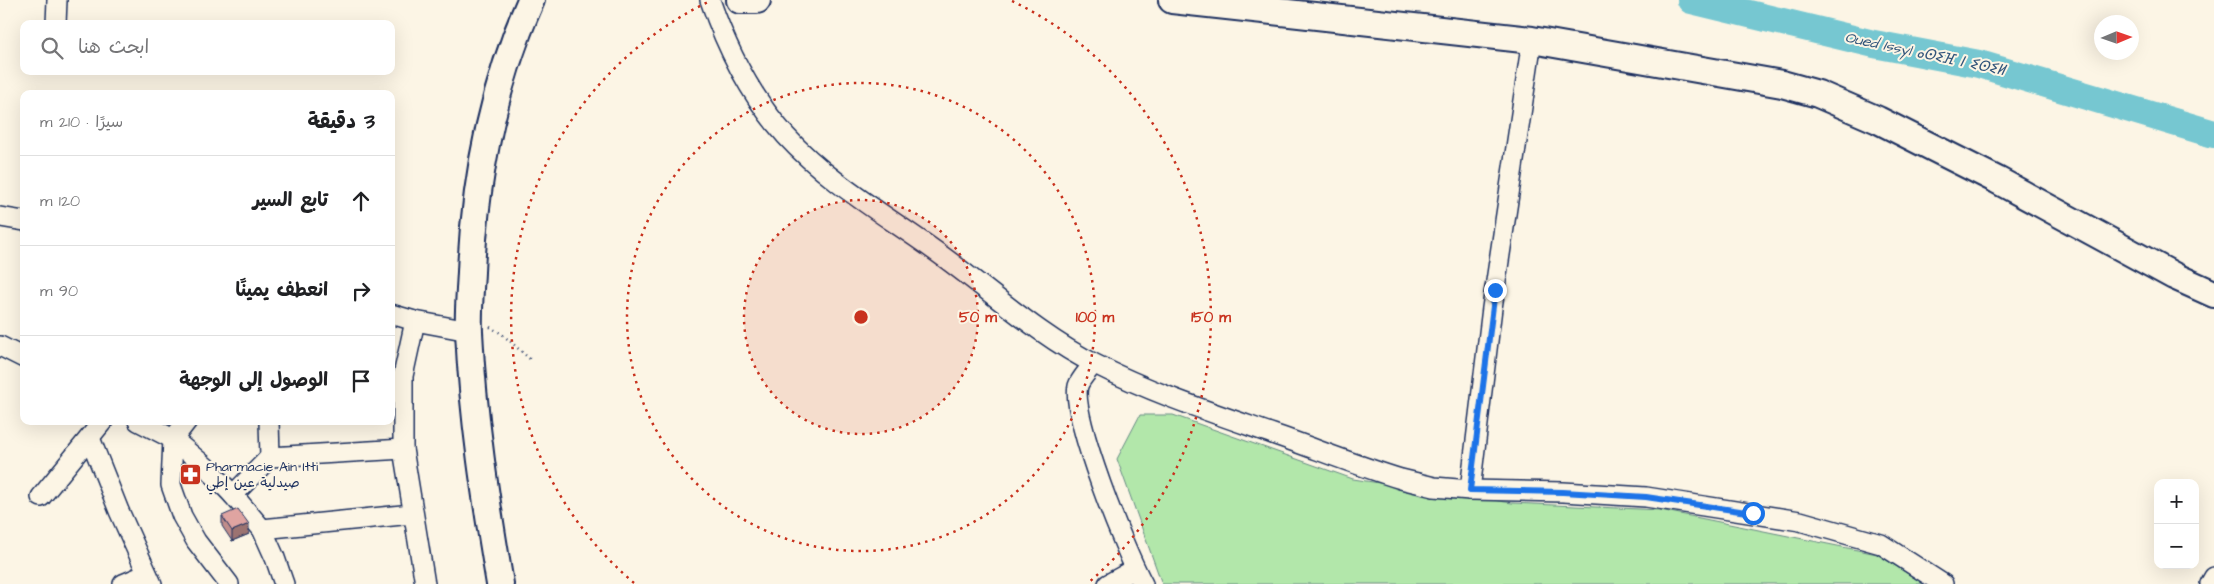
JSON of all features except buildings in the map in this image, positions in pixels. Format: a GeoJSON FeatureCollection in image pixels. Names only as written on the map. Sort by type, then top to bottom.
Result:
{"type":"FeatureCollection","features":[{"type":"Feature","properties":{"kind":"street"},"geometry":{"type":"LineString","coordinates":[[56,20],[57,0]]}},
{"type":"Feature","properties":{"kind":"street"},"geometry":{"type":"LineString","coordinates":[[500,584],[475,415],[469,323],[476,200],[486,137],[518,30],[531,0]]}},
{"type":"Feature","properties":{"kind":"street"},"geometry":{"type":"LineString","coordinates":[[710,0],[719,25],[742,74],[786,136],[816,164],[863,201],[932,248],[1015,311],[1093,364],[1166,397],[1361,466],[1434,487],[1646,497],[1800,521],[1881,544],[1943,584]]}},
{"type":"Feature","properties":{"kind":"street"},"geometry":{"type":"LineString","coordinates":[[740,0],[757,0]]}},
{"type":"Feature","properties":{"kind":"street"},"geometry":{"type":"LineString","coordinates":[[1172,0],[1532,40],[1782,84],[1818,94],[1878,120],[1989,176],[2174,276],[2214,294]]}},
{"type":"Feature","properties":{"kind":"street"},"geometry":{"type":"LineString","coordinates":[[1470,490],[1492,308],[1532,40]]}},
{"type":"Feature","properties":{"kind":"street"},"geometry":{"type":"LineString","coordinates":[[0,217],[20,220]]}},
{"type":"Feature","properties":{"kind":"street"},"geometry":{"type":"LineString","coordinates":[[395,315],[415,321],[469,323]]}},
{"type":"Feature","properties":{"kind":"street"},"geometry":{"type":"LineString","coordinates":[[415,321],[403,376],[397,390],[403,448],[423,584]]}},
{"type":"Feature","properties":{"kind":"street"},"geometry":{"type":"LineString","coordinates":[[0,346],[20,356]]}},
{"type":"Feature","properties":{"kind":"street"},"geometry":{"type":"LineString","coordinates":[[1093,364],[1078,385],[1079,405],[1106,497],[1139,576],[1108,584]]}},
{"type":"Feature","properties":{"kind":"street"},"geometry":{"type":"LineString","coordinates":[[41,497],[100,425]]}},
{"type":"Feature","properties":{"kind":"street"},"geometry":{"type":"LineString","coordinates":[[146,425],[173,439],[207,468],[233,495],[262,529],[284,584]]}},
{"type":"Feature","properties":{"kind":"street"},"geometry":{"type":"LineString","coordinates":[[184,425],[173,439],[171,485],[182,516],[196,541],[228,584]]}},
{"type":"Feature","properties":{"kind":"street"},"geometry":{"type":"LineString","coordinates":[[269,425],[270,457]]}},
{"type":"Feature","properties":{"kind":"street"},"geometry":{"type":"LineString","coordinates":[[90,438],[149,579],[123,584]]}},
{"type":"Feature","properties":{"kind":"street"},"geometry":{"type":"LineString","coordinates":[[233,495],[270,457],[403,448]]}},
{"type":"Feature","properties":{"kind":"street"},"geometry":{"type":"LineString","coordinates":[[262,529],[412,514]]}},
{"type":"Feature","properties":{"kind":"street"},"geometry":{"type":"LineString","coordinates":[[2210,584],[2214,577]]}},
{"type":"Feature","properties":{"kind":"path"},"geometry":{"type":"LineString","coordinates":[[469,323],[502,334],[532,361]]}},
{"type":"Feature","properties":{"kind":"green space"},"geometry":{"type":"Polygon","coordinates":[[[1140,415],[1173,415],[1353,479],[1512,503],[1660,510],[1877,554],[1924,584],[1162,584],[1117,459],[1140,415]]]}},
{"type":"Feature","properties":{"kind":"waterway","name":"Oued Issyl ⴰⵙⵉⴼ ⵏ ⵉⵙⵉⵍ"},"geometry":{"type":"LineString","coordinates":[[1691,0],[1874,44],[1979,64],[2214,134]]}},
{"type":"Feature","properties":{"kind":"place","name":"Pharmacie Ain Itti صيدلية عين إطي"},"geometry":{"type":"Point","coordinates":[190,475]}},
{"type":"Feature","properties":{"kind":"route"},"geometry":{"type":"LineString","coordinates":[[1495,290],[1470,490],[1563,492],[1646,497],[1753,513]]}}]}
